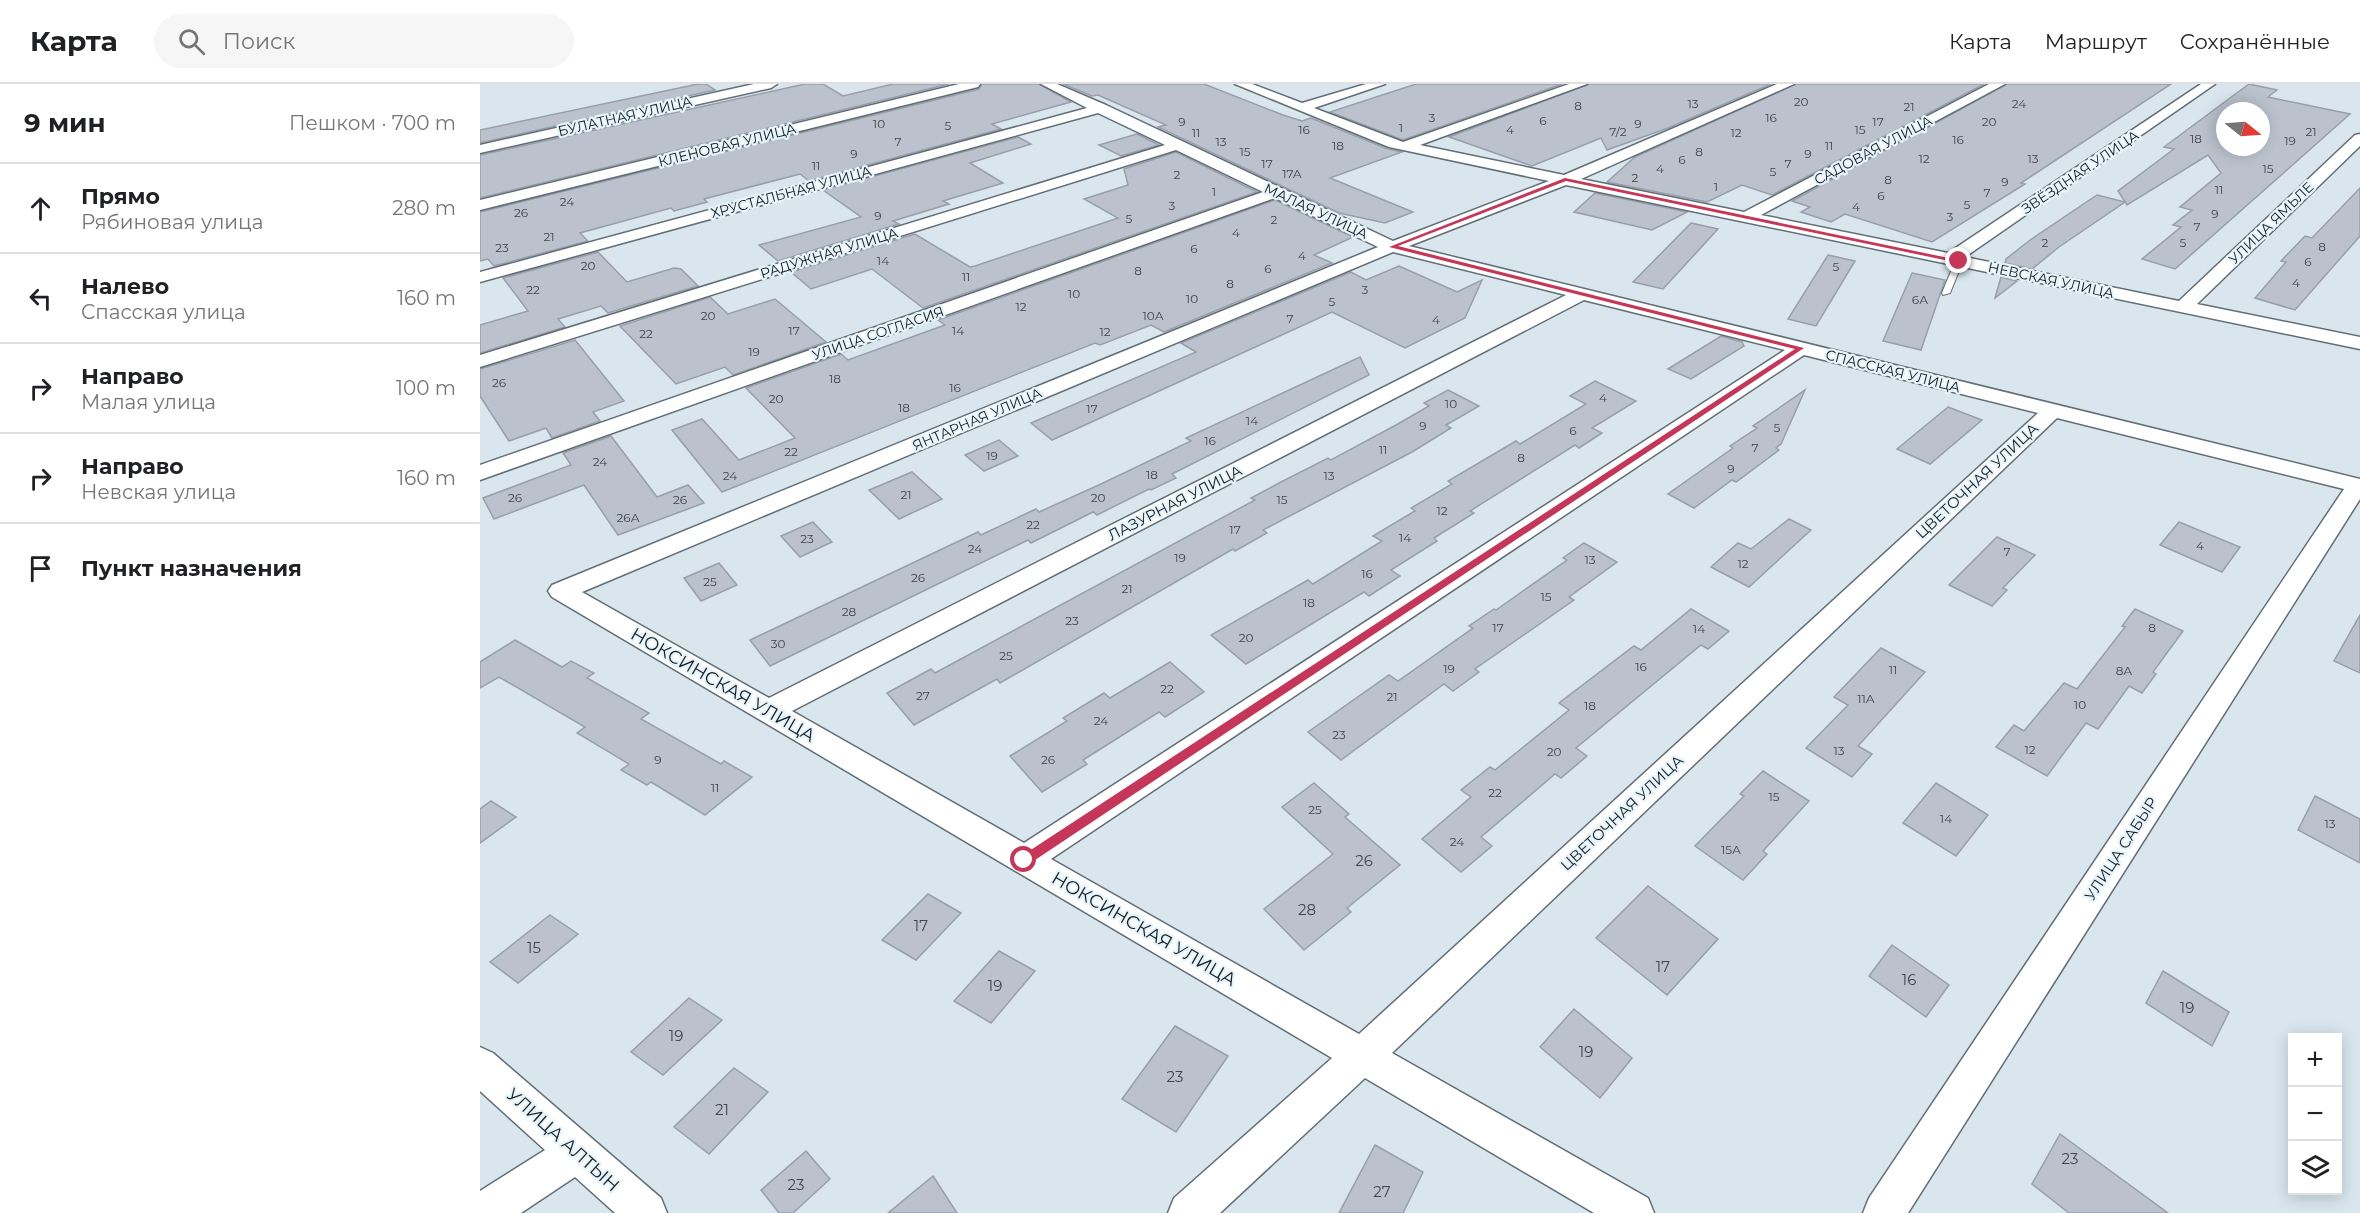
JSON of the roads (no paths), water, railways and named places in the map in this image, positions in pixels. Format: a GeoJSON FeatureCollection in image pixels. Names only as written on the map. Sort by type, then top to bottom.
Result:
{"type":"FeatureCollection","features":[{"type":"Feature","properties":{"kind":"street","name":"БУЛАТНАЯ УЛИЦА"},"geometry":{"type":"LineString","coordinates":[[480,149],[771,84]]}},
{"type":"Feature","properties":{"kind":"street","name":"КЛЕНОВАЯ УЛИЦА"},"geometry":{"type":"LineString","coordinates":[[480,205],[974,84]]}},
{"type":"Feature","properties":{"kind":"street"},"geometry":{"type":"LineString","coordinates":[[1241,84],[1404,146],[1565,180]]}},
{"type":"Feature","properties":{"kind":"street"},"geometry":{"type":"LineString","coordinates":[[1301,108],[1379,84]]}},
{"type":"Feature","properties":{"kind":"street"},"geometry":{"type":"LineString","coordinates":[[1404,146],[1581,84]]}},
{"type":"Feature","properties":{"kind":"street"},"geometry":{"type":"LineString","coordinates":[[1392,247],[1565,180],[1788,84]]}},
{"type":"Feature","properties":{"kind":"street","name":"САДОВАЯ УЛИЦА"},"geometry":{"type":"LineString","coordinates":[[1746,217],[2000,84]]}},
{"type":"Feature","properties":{"kind":"street","name":"ЗВЁЗДНАЯ УЛИЦА"},"geometry":{"type":"LineString","coordinates":[[1955,260],[2209,84]]}},
{"type":"Feature","properties":{"kind":"street","name":"МАЛАЯ УЛИЦА"},"geometry":{"type":"LineString","coordinates":[[1053,86],[1392,247]]}},
{"type":"Feature","properties":{"kind":"street","name":"ХРУСТАЛЬНАЯ УЛИЦА"},"geometry":{"type":"LineString","coordinates":[[480,277],[1101,108]]}},
{"type":"Feature","properties":{"kind":"street","name":"УЛИЦА ЯМЬЛЕ"},"geometry":{"type":"LineString","coordinates":[[2183,307],[2360,138]]}},
{"type":"Feature","properties":{"kind":"street","name":"РАДУЖНАЯ УЛИЦА"},"geometry":{"type":"LineString","coordinates":[[480,361],[1179,145]]}},
{"type":"Feature","properties":{"kind":"street","name":"НЕВСКАЯ УЛИЦА"},"geometry":{"type":"LineString","coordinates":[[1565,180],[2360,343]]}},
{"type":"Feature","properties":{"kind":"street","name":"УЛИЦА СОГЛАСИЯ"},"geometry":{"type":"LineString","coordinates":[[480,473],[1277,192]]}},
{"type":"Feature","properties":{"kind":"street","name":"СПАССКАЯ УЛИЦА"},"geometry":{"type":"LineString","coordinates":[[1392,247],[2358,486]]}},
{"type":"Feature","properties":{"kind":"street","name":"ЯНТАРНАЯ УЛИЦА"},"geometry":{"type":"LineString","coordinates":[[561,591],[1392,247]]}},
{"type":"Feature","properties":{"kind":"street","name":"ЛАЗУРНАЯ УЛИЦА"},"geometry":{"type":"LineString","coordinates":[[768,711],[1582,294]]}},
{"type":"Feature","properties":{"kind":"street"},"geometry":{"type":"LineString","coordinates":[[1024,860],[1801,348]]}},
{"type":"Feature","properties":{"kind":"street","name":"ЦВЕТОЧНАЯ УЛИЦА"},"geometry":{"type":"LineString","coordinates":[[1189,1213],[1362,1056],[2053,410]]}},
{"type":"Feature","properties":{"kind":"street","name":"УЛИЦА САБЫР"},"geometry":{"type":"LineString","coordinates":[[1884,1213],[2358,486]]}},
{"type":"Feature","properties":{"kind":"street","name":"НОКСИНСКАЯ УЛИЦА"},"geometry":{"type":"LineString","coordinates":[[561,591],[1633,1213]]}},
{"type":"Feature","properties":{"kind":"street","name":"УЛИЦА АЛТЫН"},"geometry":{"type":"LineString","coordinates":[[480,1066],[646,1213]]}},
{"type":"Feature","properties":{"kind":"street"},"geometry":{"type":"LineString","coordinates":[[484,1213],[577,1152]]}},
{"type":"Feature","properties":{"kind":"lane"},"geometry":{"type":"LineString","coordinates":[[1946,292],[1955,260]]}}]}
